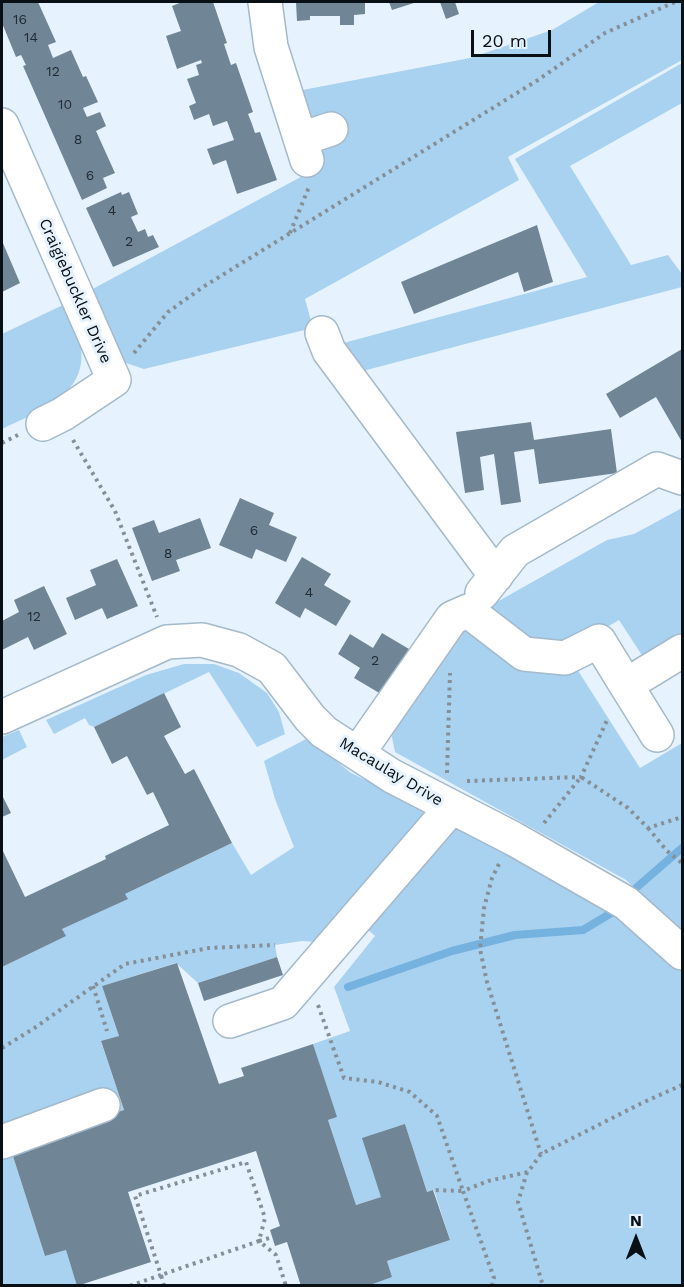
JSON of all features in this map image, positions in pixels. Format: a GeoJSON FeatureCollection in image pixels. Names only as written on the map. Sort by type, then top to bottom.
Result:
{"type":"FeatureCollection","features":[{"type":"Feature","properties":{"kind":"street"},"geometry":{"type":"LineString","coordinates":[[265,2],[271,47],[313,143]]}},
{"type":"Feature","properties":{"kind":"street","name":"Craigiebuckler Drive"},"geometry":{"type":"LineString","coordinates":[[2,125],[15,190],[114,380],[53,419]]}},
{"type":"Feature","properties":{"kind":"street"},"geometry":{"type":"LineString","coordinates":[[322,333],[329,351],[496,576]]}},
{"type":"Feature","properties":{"kind":"street"},"geometry":{"type":"LineString","coordinates":[[358,753],[452,618],[468,611],[515,552],[657,469],[682,478]]}},
{"type":"Feature","properties":{"kind":"street"},"geometry":{"type":"LineString","coordinates":[[468,611],[524,654],[565,658],[599,641],[657,735]]}},
{"type":"Feature","properties":{"kind":"street","name":"Macaulay Drive"},"geometry":{"type":"LineString","coordinates":[[2,717],[167,642],[202,640],[239,650],[272,668],[310,718],[324,732],[392,776],[452,790],[520,843],[626,903],[682,952]]}},
{"type":"Feature","properties":{"kind":"street"},"geometry":{"type":"LineString","coordinates":[[626,685],[682,651]]}},
{"type":"Feature","properties":{"kind":"street"},"geometry":{"type":"LineString","coordinates":[[230,1021],[283,1003],[343,932],[452,790]]}},
{"type":"Feature","properties":{"kind":"street"},"geometry":{"type":"LineString","coordinates":[[2,1142],[103,1105]]}},
{"type":"Feature","properties":{"kind":"path"},"geometry":{"type":"LineString","coordinates":[[112,374],[126,363],[168,312],[203,287],[538,80],[605,33],[675,2]]}},
{"type":"Feature","properties":{"kind":"path"},"geometry":{"type":"LineString","coordinates":[[289,234],[310,185],[313,143]]}},
{"type":"Feature","properties":{"kind":"path"},"geometry":{"type":"LineString","coordinates":[[53,419],[72,437],[115,511],[167,642]]}},
{"type":"Feature","properties":{"kind":"path"},"geometry":{"type":"LineString","coordinates":[[450,665],[452,790],[581,777],[628,808],[667,851],[682,863]]}},
{"type":"Feature","properties":{"kind":"path"},"geometry":{"type":"LineString","coordinates":[[541,1154],[487,981],[480,949],[484,908],[492,878],[506,849],[520,843],[581,777],[608,718]]}},
{"type":"Feature","properties":{"kind":"path"},"geometry":{"type":"LineString","coordinates":[[648,828],[682,817]]}},
{"type":"Feature","properties":{"kind":"path"},"geometry":{"type":"LineString","coordinates":[[2,1048],[33,1029],[124,964],[209,948],[275,945]]}},
{"type":"Feature","properties":{"kind":"path"},"geometry":{"type":"LineString","coordinates":[[308,975],[344,1078],[378,1082],[410,1092],[437,1116],[494,1278],[492,1286]]}},
{"type":"Feature","properties":{"kind":"path"},"geometry":{"type":"LineString","coordinates":[[93,986],[107,1031]]}},
{"type":"Feature","properties":{"kind":"path"},"geometry":{"type":"LineString","coordinates":[[543,1286],[518,1202],[528,1172],[541,1154],[682,1085]]}},
{"type":"Feature","properties":{"kind":"path"},"geometry":{"type":"LineString","coordinates":[[164,1286],[135,1196],[246,1162],[265,1218],[259,1241]]}},
{"type":"Feature","properties":{"kind":"path"},"geometry":{"type":"LineString","coordinates":[[433,1190],[463,1191],[488,1181],[528,1172]]}},
{"type":"Feature","properties":{"kind":"path"},"geometry":{"type":"LineString","coordinates":[[130,1286],[273,1237]]}},
{"type":"Feature","properties":{"kind":"path"},"geometry":{"type":"LineString","coordinates":[[259,1241],[276,1254],[285,1286]]}},
{"type":"Feature","properties":{"kind":"shaded area"},"geometry":{"type":"Polygon","coordinates":[[[599,2],[682,2],[682,60],[508,157],[519,180],[305,299],[313,328],[144,369],[126,363],[89,291],[323,165],[315,148],[337,130],[329,112],[313,117],[299,110],[292,92],[470,58],[552,30],[599,2]]]}},
{"type":"Feature","properties":{"kind":"shaded area"},"geometry":{"type":"Polygon","coordinates":[[[682,63],[682,103],[570,166],[631,265],[668,255],[682,274],[682,287],[359,372],[340,344],[587,277],[515,159],[682,63]]]}},
{"type":"Feature","properties":{"kind":"shaded area"},"geometry":{"type":"Polygon","coordinates":[[[65,304],[81,348],[81,365],[76,379],[68,391],[44,409],[2,429],[2,334],[65,304]]]}},
{"type":"Feature","properties":{"kind":"shaded area"},"geometry":{"type":"Polygon","coordinates":[[[682,508],[682,642],[647,663],[619,620],[564,652],[527,649],[488,607],[607,540],[634,534],[682,508]]]}},
{"type":"Feature","properties":{"kind":"shaded area"},"geometry":{"type":"Polygon","coordinates":[[[463,619],[577,669],[640,768],[682,743],[682,930],[626,880],[395,752],[390,727],[463,619]]]}},
{"type":"Feature","properties":{"kind":"shaded area"},"geometry":{"type":"Polygon","coordinates":[[[184,664],[214,664],[239,673],[267,693],[279,712],[285,734],[257,747],[209,672],[94,727],[89,725],[85,718],[54,734],[46,720],[146,675],[184,664]]]}},
{"type":"Feature","properties":{"kind":"shaded area"},"geometry":{"type":"Polygon","coordinates":[[[19,730],[27,747],[2,760],[2,737],[19,730]]]}},
{"type":"Feature","properties":{"kind":"shaded area"},"geometry":{"type":"Polygon","coordinates":[[[308,738],[351,773],[430,811],[360,887],[317,942],[302,941],[275,945],[277,957],[198,983],[176,963],[102,986],[119,1036],[101,1042],[124,1110],[10,1147],[45,1256],[66,1250],[77,1285],[2,1286],[2,967],[65,936],[62,929],[127,899],[125,894],[232,843],[251,875],[294,847],[275,799],[264,761],[308,738]]]}},
{"type":"Feature","properties":{"kind":"shaded area"},"geometry":{"type":"Polygon","coordinates":[[[459,825],[619,908],[682,965],[682,1285],[367,1285],[392,1277],[387,1261],[450,1240],[434,1190],[427,1192],[405,1124],[381,1197],[356,1205],[328,1120],[336,1117],[313,1044],[350,1031],[334,987],[375,936],[366,928],[459,825]]]}},
{"type":"Feature","properties":{"kind":"building"},"geometry":{"type":"Polygon","coordinates":[[[2,2],[38,2],[56,42],[48,45],[53,58],[71,50],[83,77],[86,76],[98,102],[83,108],[87,117],[100,112],[106,126],[96,131],[115,173],[103,178],[107,188],[82,200],[23,66],[26,65],[21,55],[16,57],[2,23],[2,2]]]}},
{"type":"Feature","properties":{"kind":"building"},"geometry":{"type":"Polygon","coordinates":[[[182,2],[213,2],[227,43],[224,44],[231,65],[236,63],[253,112],[248,114],[255,133],[260,132],[277,180],[237,194],[226,160],[213,165],[207,149],[234,140],[227,121],[213,126],[209,114],[194,120],[189,106],[196,103],[187,79],[199,75],[196,65],[202,63],[201,60],[177,69],[166,36],[181,31],[172,6],[182,2]]]}},
{"type":"Feature","properties":{"kind":"building"},"geometry":{"type":"Polygon","coordinates":[[[296,2],[365,2],[365,14],[354,15],[354,25],[340,25],[340,16],[310,16],[310,20],[297,21],[296,2]]]}},
{"type":"Feature","properties":{"kind":"building"},"geometry":{"type":"Polygon","coordinates":[[[389,2],[417,2],[392,10],[389,2]]]}},
{"type":"Feature","properties":{"kind":"building"},"geometry":{"type":"Polygon","coordinates":[[[440,2],[455,2],[459,14],[446,19],[440,2]]]}},
{"type":"Feature","properties":{"kind":"building"},"geometry":{"type":"Polygon","coordinates":[[[121,192],[122,195],[129,192],[138,214],[131,217],[138,232],[145,229],[148,237],[153,235],[159,247],[113,267],[86,208],[121,192]]]}},
{"type":"Feature","properties":{"kind":"building"},"geometry":{"type":"Polygon","coordinates":[[[537,225],[553,282],[524,292],[518,272],[414,314],[401,282],[537,225]]]}},
{"type":"Feature","properties":{"kind":"building"},"geometry":{"type":"Polygon","coordinates":[[[2,241],[20,283],[2,292],[2,241]]]}},
{"type":"Feature","properties":{"kind":"building"},"geometry":{"type":"Polygon","coordinates":[[[682,349],[682,442],[656,397],[620,418],[606,394],[682,349]]]}},
{"type":"Feature","properties":{"kind":"building"},"geometry":{"type":"Polygon","coordinates":[[[531,422],[534,440],[611,429],[617,473],[539,484],[534,449],[514,452],[521,502],[501,505],[494,454],[480,457],[484,490],[465,493],[456,432],[531,422]]]}},
{"type":"Feature","properties":{"kind":"building"},"geometry":{"type":"Polygon","coordinates":[[[240,498],[274,513],[269,525],[297,537],[286,562],[256,549],[252,559],[219,545],[240,498]]]}},
{"type":"Feature","properties":{"kind":"building"},"geometry":{"type":"Polygon","coordinates":[[[200,518],[211,548],[176,560],[180,571],[152,581],[132,528],[154,520],[159,533],[200,518]]]}},
{"type":"Feature","properties":{"kind":"building"},"geometry":{"type":"Polygon","coordinates":[[[302,557],[331,574],[324,585],[351,601],[336,626],[305,608],[300,618],[275,603],[302,557]]]}},
{"type":"Feature","properties":{"kind":"building"},"geometry":{"type":"Polygon","coordinates":[[[117,559],[138,606],[107,619],[102,608],[75,620],[66,598],[96,585],[90,570],[117,559]]]}},
{"type":"Feature","properties":{"kind":"building"},"geometry":{"type":"Polygon","coordinates":[[[44,586],[67,634],[34,650],[28,637],[2,650],[2,621],[19,612],[14,600],[44,586]]]}},
{"type":"Feature","properties":{"kind":"building"},"geometry":{"type":"Polygon","coordinates":[[[382,633],[409,649],[381,694],[354,678],[360,668],[338,654],[350,634],[373,648],[382,633]]]}},
{"type":"Feature","properties":{"kind":"building"},"geometry":{"type":"Polygon","coordinates":[[[164,693],[181,727],[164,736],[185,774],[194,769],[232,843],[125,894],[128,899],[62,929],[66,936],[2,967],[2,849],[25,897],[106,859],[105,856],[169,825],[153,792],[147,795],[127,756],[112,764],[94,727],[164,693]]]}},
{"type":"Feature","properties":{"kind":"building"},"geometry":{"type":"Polygon","coordinates":[[[2,795],[11,813],[2,817],[2,795]]]}},
{"type":"Feature","properties":{"kind":"building"},"geometry":{"type":"Polygon","coordinates":[[[277,957],[283,975],[204,1001],[198,983],[277,957]]]}},
{"type":"Feature","properties":{"kind":"building"},"geometry":{"type":"Polygon","coordinates":[[[177,963],[219,1084],[244,1076],[241,1068],[313,1044],[337,1117],[328,1120],[356,1205],[381,1197],[362,1138],[405,1124],[427,1192],[433,1190],[450,1240],[387,1261],[392,1277],[367,1286],[301,1286],[287,1242],[275,1246],[270,1230],[280,1226],[256,1151],[128,1192],[151,1262],[77,1286],[66,1250],[45,1256],[10,1147],[124,1110],[101,1041],[119,1036],[102,986],[177,963]]]}},
{"type":"Feature","properties":{"kind":"waterway"},"geometry":{"type":"LineString","coordinates":[[636,888],[682,848]]}},
{"type":"Feature","properties":{"kind":"waterway"},"geometry":{"type":"LineString","coordinates":[[348,987],[452,951],[515,935],[583,930],[618,909]]}}]}
